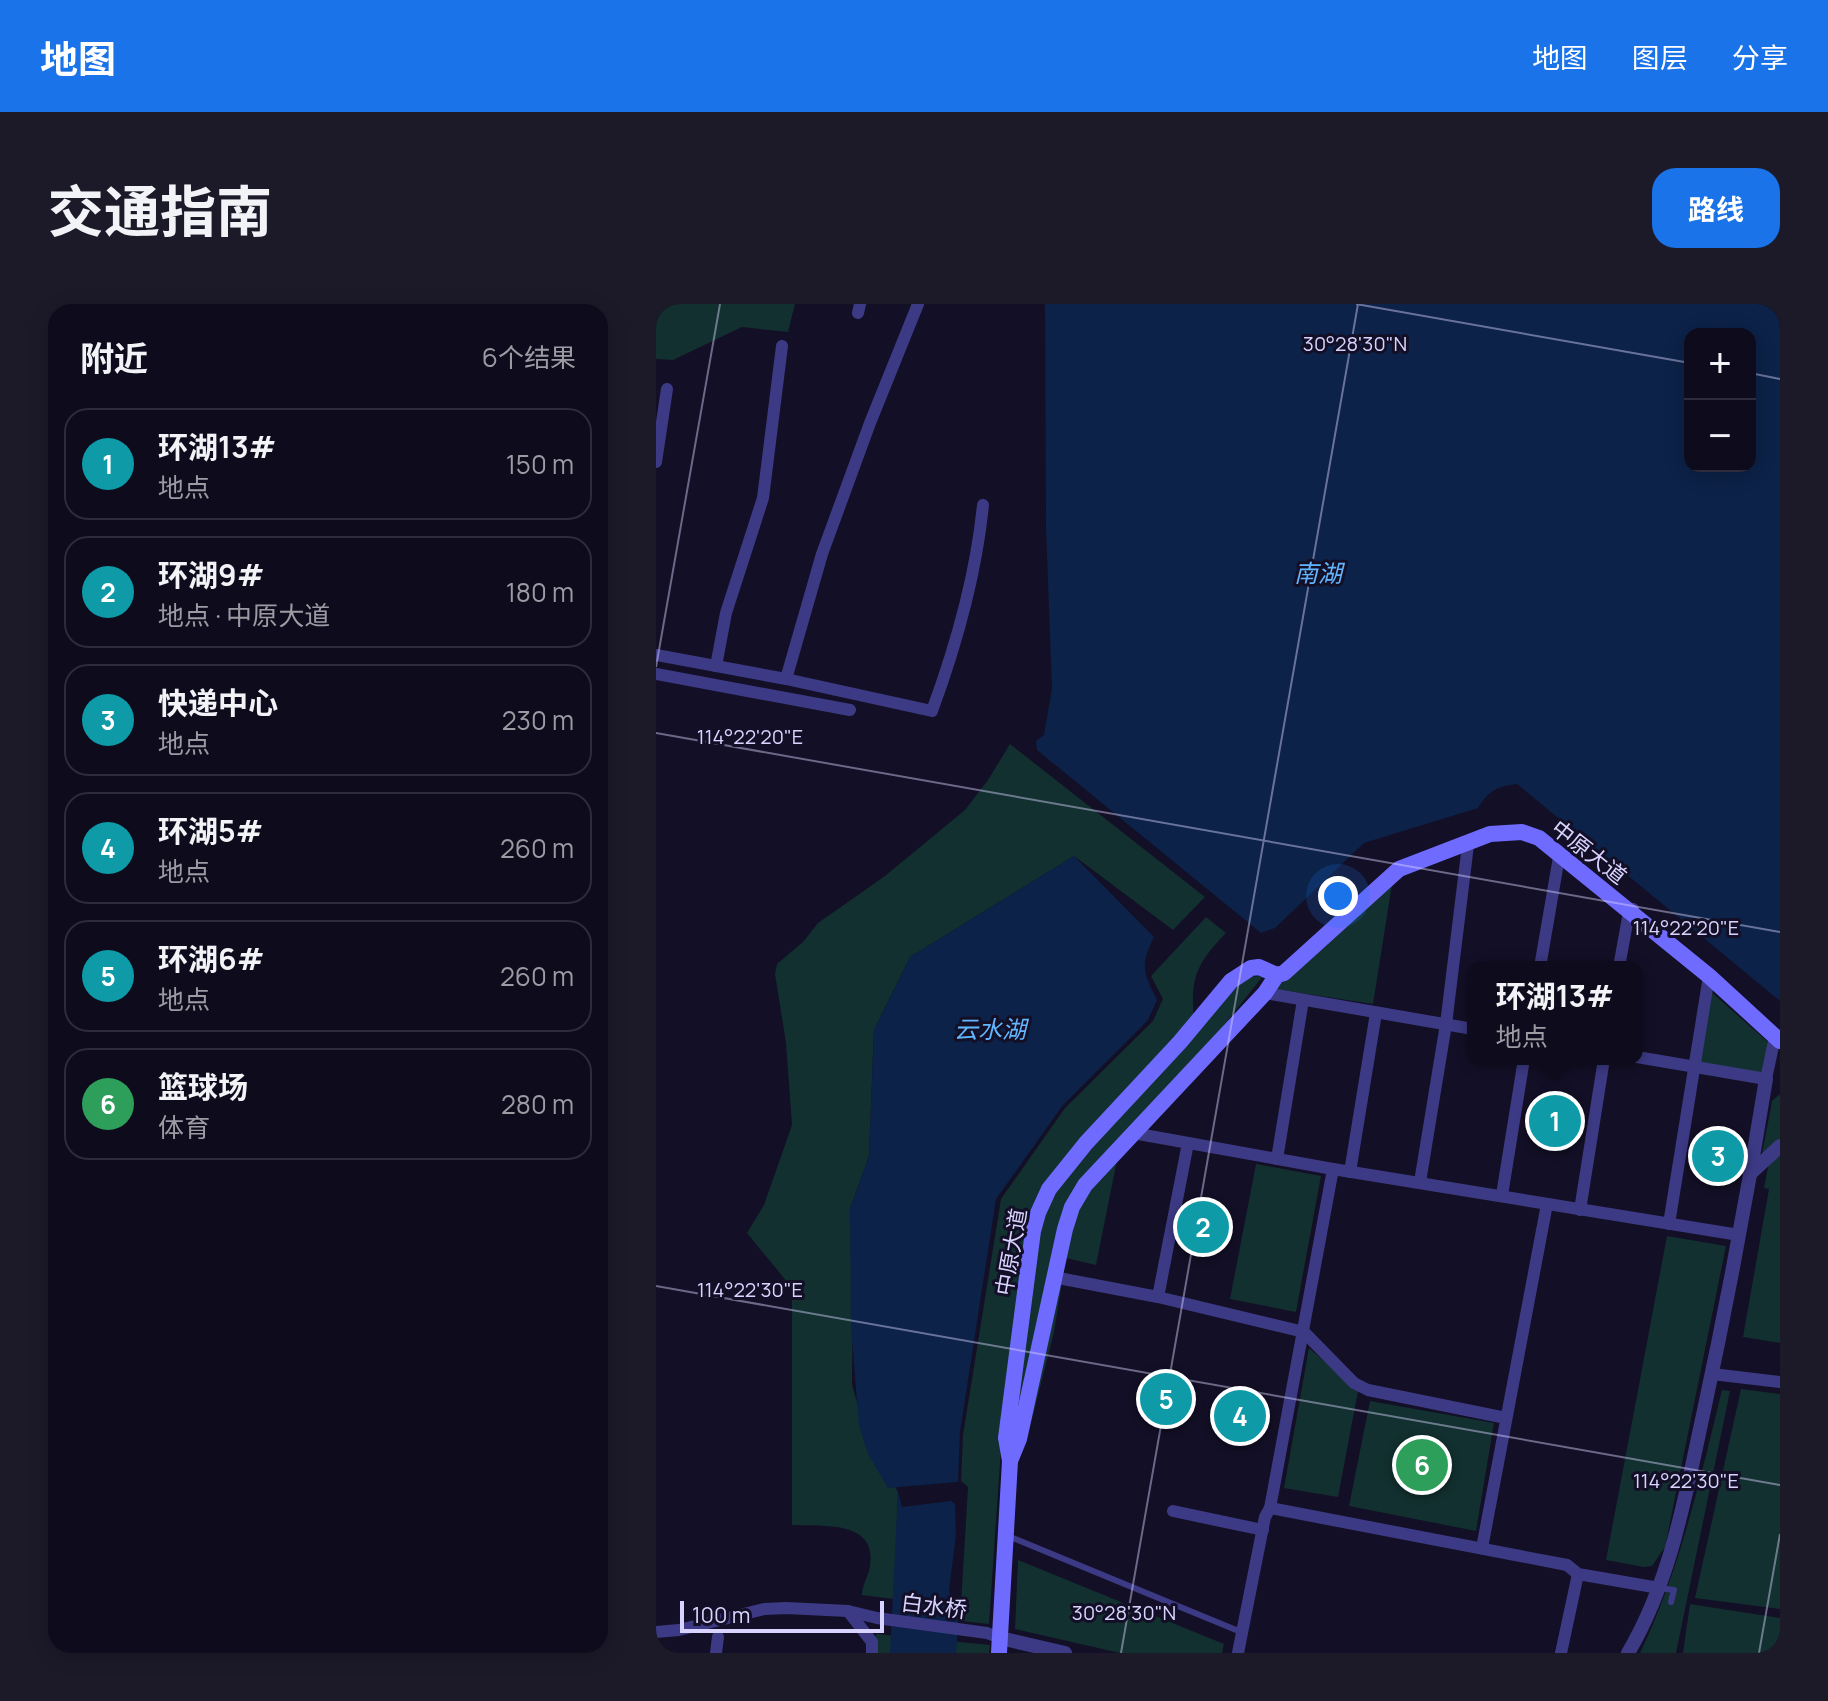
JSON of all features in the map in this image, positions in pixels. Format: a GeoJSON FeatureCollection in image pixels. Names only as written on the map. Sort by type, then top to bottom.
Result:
{"type":"FeatureCollection","features":[{"type":"Feature","properties":{"kind":"main road","name":"中原大道"},"geometry":{"type":"LineString","coordinates":[[995,1641],[1007,1535],[1010,1461],[1006,1438],[1033,1231],[1038,1213],[1049,1189],[1086,1143],[1180,1042],[1231,981],[1251,968],[1259,967],[1277,975],[1284,973],[1399,869],[1490,834],[1522,832],[1539,838],[1559,857],[1632,909],[1778,1039]]}},
{"type":"Feature","properties":{"kind":"main road","name":"中原大道"},"geometry":{"type":"LineString","coordinates":[[1010,1461],[1019,1439],[1053,1277],[1072,1207],[1085,1185],[1265,993],[1277,975]]}},
{"type":"Feature","properties":{"kind":"street"},"geometry":{"type":"LineString","coordinates":[[786,679],[822,554],[918,304]]}},
{"type":"Feature","properties":{"kind":"street"},"geometry":{"type":"LineString","coordinates":[[716,666],[726,613],[763,498],[782,346]]}},
{"type":"Feature","properties":{"kind":"street"},"geometry":{"type":"LineString","coordinates":[[656,462],[667,389]]}},
{"type":"Feature","properties":{"kind":"street"},"geometry":{"type":"LineString","coordinates":[[656,655],[932,711],[968,599],[979,549],[983,505]]}},
{"type":"Feature","properties":{"kind":"street"},"geometry":{"type":"LineString","coordinates":[[656,674],[850,710]]}},
{"type":"Feature","properties":{"kind":"street"},"geometry":{"type":"LineString","coordinates":[[1420,1182],[1446,1024],[1468,845]]}},
{"type":"Feature","properties":{"kind":"street"},"geometry":{"type":"LineString","coordinates":[[1541,961],[1559,857]]}},
{"type":"Feature","properties":{"kind":"street"},"geometry":{"type":"LineString","coordinates":[[1620,961],[1632,909]]}},
{"type":"Feature","properties":{"kind":"street"},"geometry":{"type":"LineString","coordinates":[[1669,1224],[1709,976]]}},
{"type":"Feature","properties":{"kind":"street"},"geometry":{"type":"LineString","coordinates":[[1265,993],[1467,1028]]}},
{"type":"Feature","properties":{"kind":"street"},"geometry":{"type":"LineString","coordinates":[[1277,1159],[1303,1000]]}},
{"type":"Feature","properties":{"kind":"street"},"geometry":{"type":"LineString","coordinates":[[1350,1172],[1376,1013]]}},
{"type":"Feature","properties":{"kind":"street"},"geometry":{"type":"LineString","coordinates":[[1628,1653],[1645,1624],[1659,1588],[1683,1510],[1751,1174],[1766,1079],[1778,1039]]}},
{"type":"Feature","properties":{"kind":"street"},"geometry":{"type":"LineString","coordinates":[[1643,1058],[1766,1079]]}},
{"type":"Feature","properties":{"kind":"street"},"geometry":{"type":"LineString","coordinates":[[1501,1200],[1523,1065]]}},
{"type":"Feature","properties":{"kind":"street"},"geometry":{"type":"LineString","coordinates":[[1580,1210],[1603,1065]]}},
{"type":"Feature","properties":{"kind":"street"},"geometry":{"type":"LineString","coordinates":[[1133,1133],[1420,1182],[1501,1200],[1547,1204],[1739,1235]]}},
{"type":"Feature","properties":{"kind":"street"},"geometry":{"type":"LineString","coordinates":[[1158,1297],[1188,1143]]}},
{"type":"Feature","properties":{"kind":"street"},"geometry":{"type":"LineString","coordinates":[[1751,1174],[1780,1146]]}},
{"type":"Feature","properties":{"kind":"street"},"geometry":{"type":"LineString","coordinates":[[1238,1653],[1270,1508],[1333,1169]]}},
{"type":"Feature","properties":{"kind":"street"},"geometry":{"type":"LineString","coordinates":[[1482,1548],[1547,1204]]}},
{"type":"Feature","properties":{"kind":"street"},"geometry":{"type":"LineString","coordinates":[[1053,1277],[1158,1297],[1304,1332],[1354,1383],[1368,1390],[1506,1418]]}},
{"type":"Feature","properties":{"kind":"street"},"geometry":{"type":"LineString","coordinates":[[1712,1374],[1780,1382]]}},
{"type":"Feature","properties":{"kind":"street"},"geometry":{"type":"LineString","coordinates":[[1270,1508],[1567,1565],[1578,1574],[1659,1588]]}},
{"type":"Feature","properties":{"kind":"street"},"geometry":{"type":"LineString","coordinates":[[1173,1511],[1263,1530]]}},
{"type":"Feature","properties":{"kind":"street"},"geometry":{"type":"LineString","coordinates":[[1561,1653],[1578,1574]]}},
{"type":"Feature","properties":{"kind":"street","name":"白水桥"},"geometry":{"type":"LineString","coordinates":[[656,1632],[679,1630],[764,1609],[786,1608],[848,1611],[995,1641]]}},
{"type":"Feature","properties":{"kind":"street"},"geometry":{"type":"LineString","coordinates":[[848,1611],[872,1642],[872,1653]]}},
{"type":"Feature","properties":{"kind":"street"},"geometry":{"type":"LineString","coordinates":[[716,1653],[718,1637]]}},
{"type":"Feature","properties":{"kind":"street"},"geometry":{"type":"LineString","coordinates":[[995,1641],[1065,1653]]}},
{"type":"Feature","properties":{"kind":"lane"},"geometry":{"type":"LineString","coordinates":[[1098,1185],[1103,1166]]}},
{"type":"Feature","properties":{"kind":"lane"},"geometry":{"type":"LineString","coordinates":[[1007,1535],[1241,1632]]}},
{"type":"Feature","properties":{"kind":"lane"},"geometry":{"type":"LineString","coordinates":[[1659,1588],[1674,1590],[1671,1602]]}},
{"type":"Feature","properties":{"kind":"green space"},"geometry":{"type":"Polygon","coordinates":[[[656,304],[795,304],[788,332],[742,327],[673,360],[656,359],[656,304]]]}},
{"type":"Feature","properties":{"kind":"green space"},"geometry":{"type":"Polygon","coordinates":[[[1010,744],[1205,897],[1173,930],[1074,856],[910,957],[874,1030],[869,1156],[850,1209],[852,1385],[868,1440],[898,1492],[894,1599],[862,1595],[870,1565],[870,1550],[865,1540],[844,1528],[792,1525],[792,1295],[788,1283],[747,1233],[764,1205],[792,1125],[786,1043],[775,974],[777,964],[803,942],[818,923],[885,876],[965,810],[1010,744]]]}},
{"type":"Feature","properties":{"kind":"green space"},"geometry":{"type":"Polygon","coordinates":[[[1393,878],[1373,1004],[1275,989],[1289,976],[1393,878]]]}},
{"type":"Feature","properties":{"kind":"green space"},"geometry":{"type":"Polygon","coordinates":[[[1206,917],[1226,933],[1208,953],[1198,972],[1193,992],[1194,1019],[1048,1183],[1001,1448],[989,1624],[960,1621],[968,1487],[961,1481],[963,1435],[1001,1199],[1065,1108],[1153,1021],[1163,999],[1151,976],[1206,917]]]}},
{"type":"Feature","properties":{"kind":"green space"},"geometry":{"type":"Polygon","coordinates":[[[1263,976],[1117,1160],[1096,1265],[1066,1258],[1054,1332],[1028,1435],[1011,1419],[1043,1212],[1065,1173],[1246,977],[1263,976]]]}},
{"type":"Feature","properties":{"kind":"green space"},"geometry":{"type":"Polygon","coordinates":[[[1709,990],[1769,1043],[1763,1077],[1697,1064],[1709,990]]]}},
{"type":"Feature","properties":{"kind":"green space"},"geometry":{"type":"Polygon","coordinates":[[[1780,1094],[1780,1139],[1762,1154],[1772,1101],[1780,1094]]]}},
{"type":"Feature","properties":{"kind":"green space"},"geometry":{"type":"Polygon","coordinates":[[[1780,1148],[1780,1343],[1743,1337],[1769,1189],[1764,1188],[1770,1157],[1780,1148]]]}},
{"type":"Feature","properties":{"kind":"green space"},"geometry":{"type":"Polygon","coordinates":[[[1256,1164],[1321,1176],[1296,1312],[1230,1299],[1256,1164]]]}},
{"type":"Feature","properties":{"kind":"green space"},"geometry":{"type":"Polygon","coordinates":[[[1667,1236],[1726,1246],[1665,1547],[1652,1566],[1644,1567],[1606,1560],[1667,1236]]]}},
{"type":"Feature","properties":{"kind":"green space"},"geometry":{"type":"Polygon","coordinates":[[[1309,1348],[1358,1391],[1338,1497],[1284,1488],[1309,1348]]]}},
{"type":"Feature","properties":{"kind":"green space"},"geometry":{"type":"Polygon","coordinates":[[[1741,1389],[1780,1394],[1780,1609],[1695,1598],[1741,1389]]]}},
{"type":"Feature","properties":{"kind":"green space"},"geometry":{"type":"Polygon","coordinates":[[[1722,1390],[1730,1391],[1676,1653],[1640,1653],[1678,1557],[1722,1390]]]}},
{"type":"Feature","properties":{"kind":"green space"},"geometry":{"type":"Polygon","coordinates":[[[1370,1401],[1494,1423],[1476,1531],[1349,1506],[1370,1401]]]}},
{"type":"Feature","properties":{"kind":"green space"},"geometry":{"type":"Polygon","coordinates":[[[1018,1560],[1224,1644],[1222,1653],[1120,1653],[1015,1629],[1018,1560]]]}},
{"type":"Feature","properties":{"kind":"green space"},"geometry":{"type":"Polygon","coordinates":[[[1690,1604],[1780,1618],[1780,1653],[1683,1653],[1690,1604]]]}},
{"type":"Feature","properties":{"kind":"green space"},"geometry":{"type":"Polygon","coordinates":[[[876,1634],[990,1645],[989,1653],[876,1653],[876,1634]]]}},
{"type":"Feature","properties":{"kind":"water","name":"南湖"},"geometry":{"type":"Polygon","coordinates":[[[1045,304],[1780,304],[1780,1001],[1517,784],[1494,790],[1478,808],[1364,843],[1275,928],[1261,933],[1037,750],[1036,741],[1044,735],[1052,688],[1046,527],[1045,304]]]}},
{"type":"Feature","properties":{"kind":"water","name":"云水湖"},"geometry":{"type":"Polygon","coordinates":[[[1074,856],[1154,937],[1145,969],[1157,1000],[1148,1020],[1063,1105],[996,1199],[960,1432],[958,1482],[888,1488],[868,1454],[859,1426],[851,1326],[850,1209],[869,1156],[874,1030],[910,957],[1074,856]]]}},
{"type":"Feature","properties":{"kind":"water"},"geometry":{"type":"Polygon","coordinates":[[[898,1492],[902,1507],[951,1501],[955,1504],[956,1534],[949,1591],[959,1615],[956,1653],[890,1653],[898,1492]]]}},
{"type":"Feature","properties":{"kind":"place","name":"环湖13#"},"geometry":{"type":"Point","coordinates":[1555,1121]}},
{"type":"Feature","properties":{"kind":"place","name":"快递中心"},"geometry":{"type":"Point","coordinates":[1718,1156]}},
{"type":"Feature","properties":{"kind":"place","name":"环湖9#"},"geometry":{"type":"Point","coordinates":[1203,1227]}},
{"type":"Feature","properties":{"kind":"place","name":"环湖6#"},"geometry":{"type":"Point","coordinates":[1166,1399]}},
{"type":"Feature","properties":{"kind":"place","name":"环湖5#"},"geometry":{"type":"Point","coordinates":[1240,1416]}},
{"type":"Feature","properties":{"kind":"place","name":"篮球场"},"geometry":{"type":"Point","coordinates":[1422,1465]}}]}
